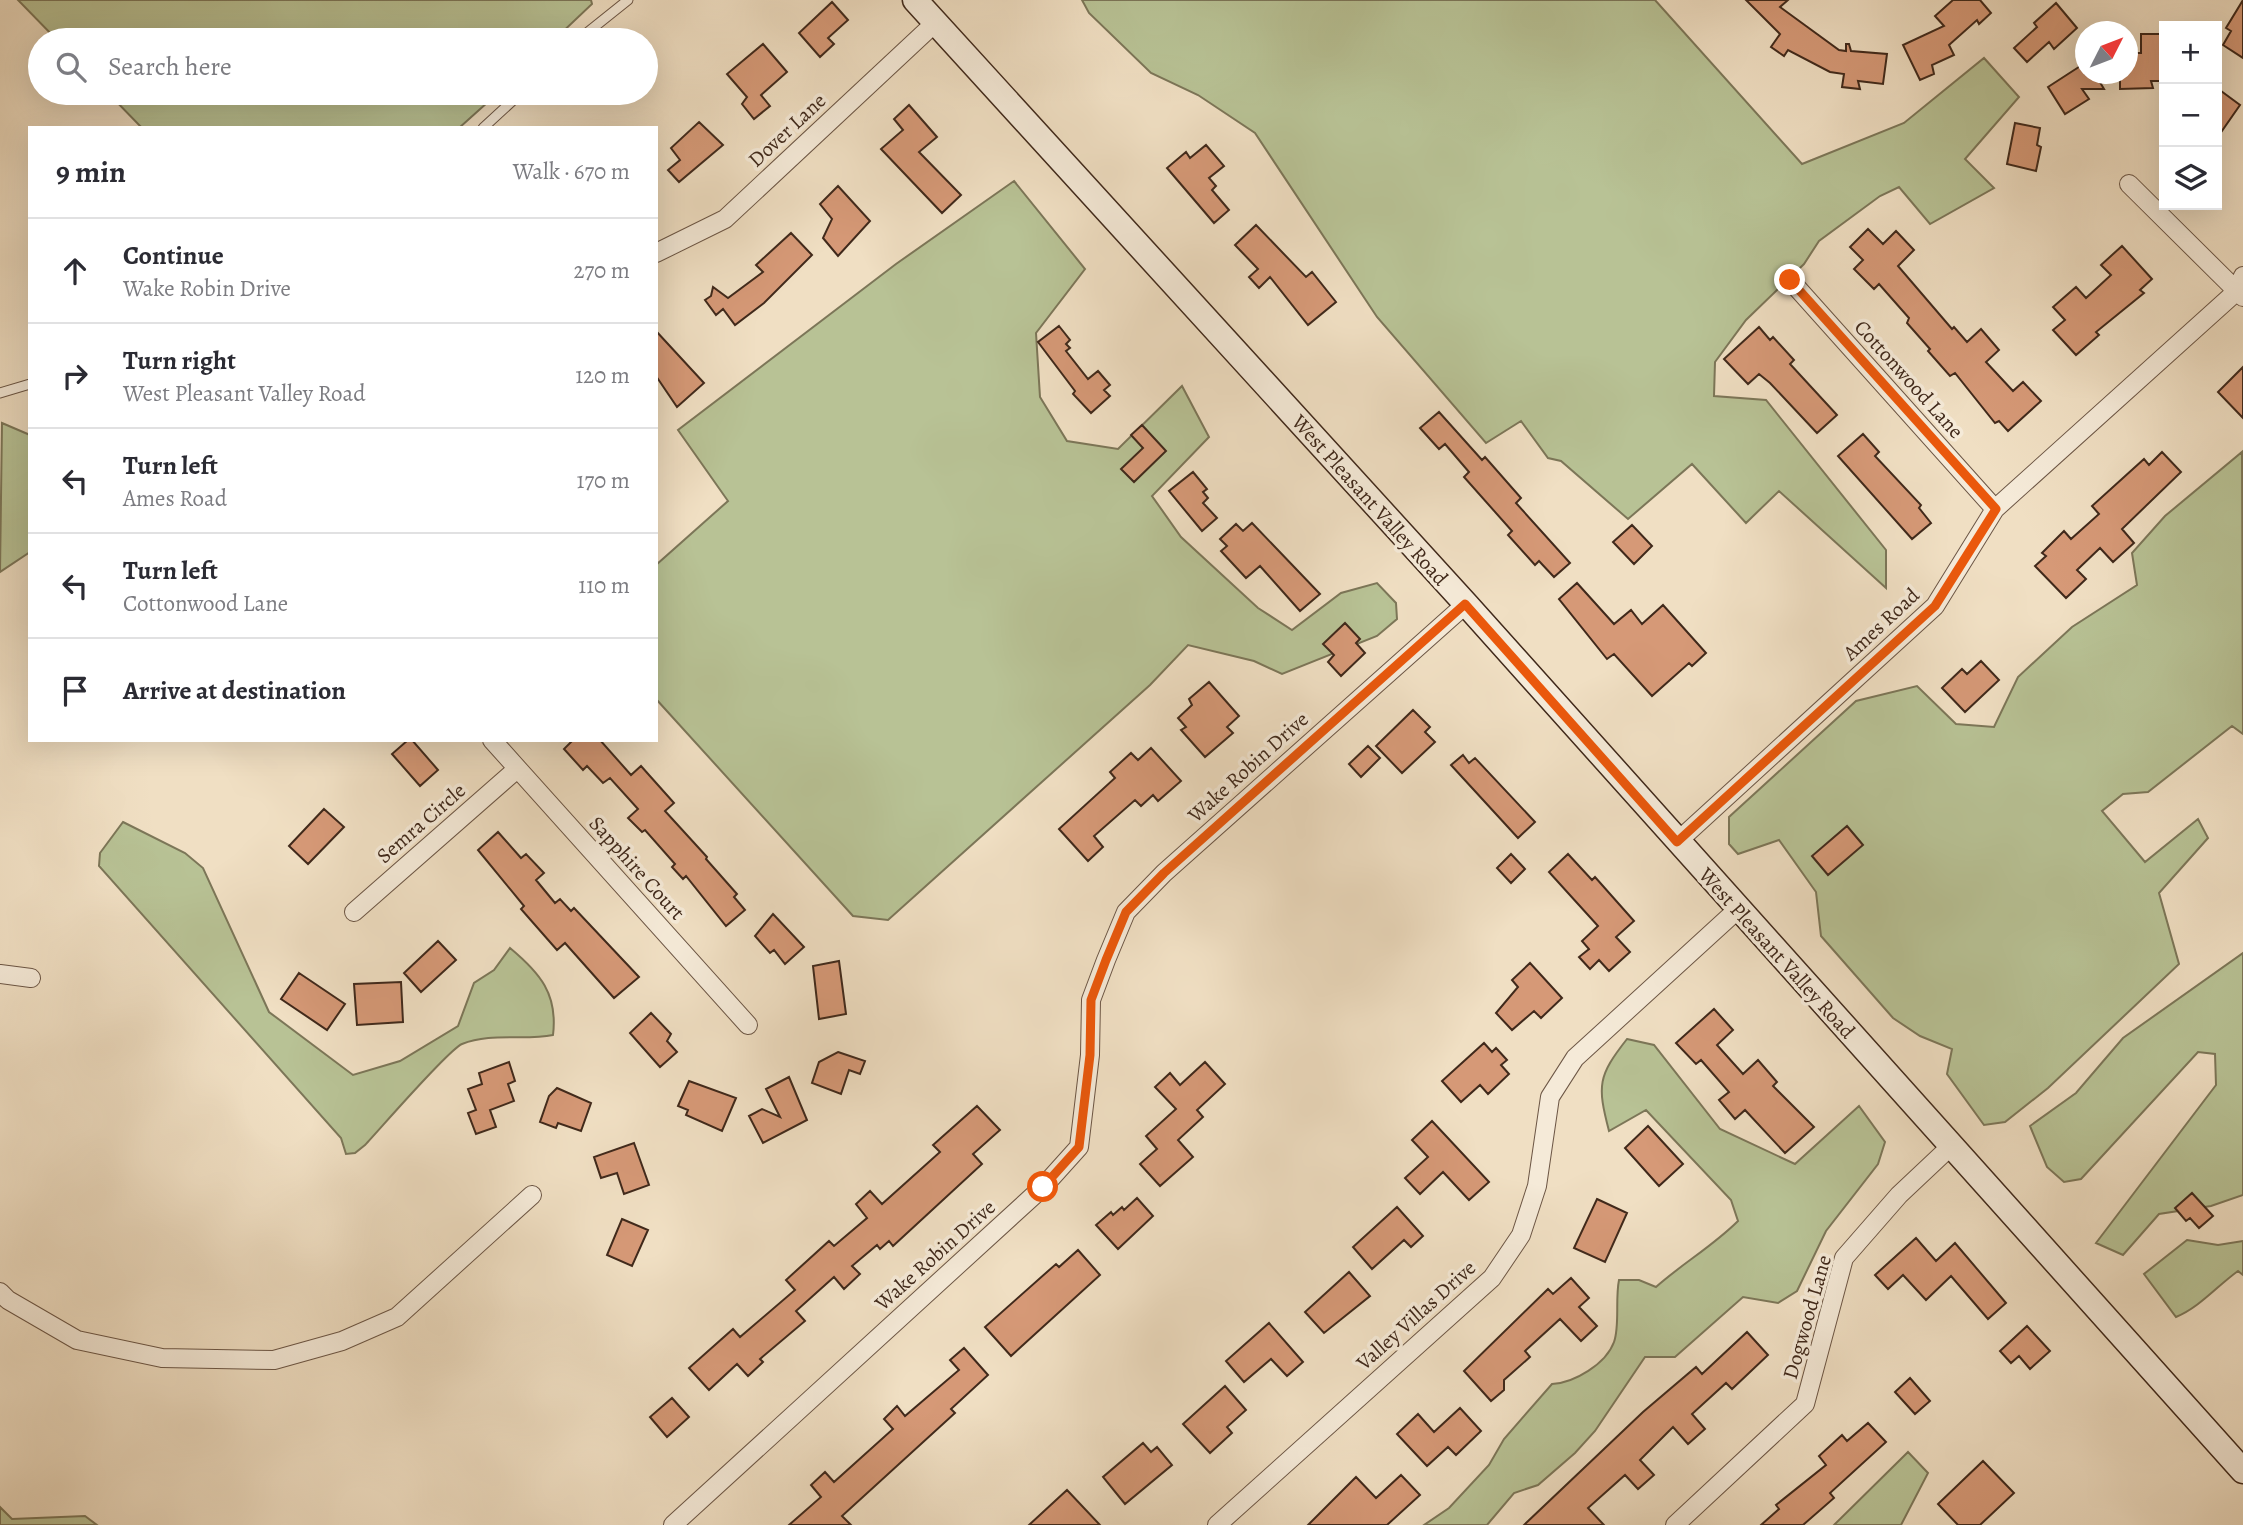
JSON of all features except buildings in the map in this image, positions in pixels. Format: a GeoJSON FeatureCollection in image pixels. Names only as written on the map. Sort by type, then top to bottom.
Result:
{"type":"FeatureCollection","features":[{"type":"Feature","properties":{"kind":"main road","name":"West Pleasant Valley Road"},"geometry":{"type":"LineString","coordinates":[[915,0],[1465,604],[2243,1471]]}},
{"type":"Feature","properties":{"kind":"street","name":"Dover Lane"},"geometry":{"type":"LineString","coordinates":[[658,252],[725,219],[936,22]]}},
{"type":"Feature","properties":{"kind":"street"},"geometry":{"type":"LineString","coordinates":[[2129,184],[2241,288]]}},
{"type":"Feature","properties":{"kind":"street","name":"Cottonwood Lane"},"geometry":{"type":"LineString","coordinates":[[1790,280],[1996,509]]}},
{"type":"Feature","properties":{"kind":"street","name":"Ames Road"},"geometry":{"type":"LineString","coordinates":[[1677,842],[1935,606],[1996,509],[2241,288]]}},
{"type":"Feature","properties":{"kind":"street","name":"Wake Robin Drive"},"geometry":{"type":"LineString","coordinates":[[673,1525],[1043,1187],[1079,1147],[1090,1055],[1091,1000],[1126,912],[1164,873],[1465,604]]}},
{"type":"Feature","properties":{"kind":"street","name":"Sapphire Court"},"geometry":{"type":"LineString","coordinates":[[494,742],[748,1025]]}},
{"type":"Feature","properties":{"kind":"street","name":"Semra Circle"},"geometry":{"type":"LineString","coordinates":[[354,912],[517,769]]}},
{"type":"Feature","properties":{"kind":"street","name":"Valley Villas Drive"},"geometry":{"type":"LineString","coordinates":[[1217,1525],[1492,1278],[1521,1235],[1537,1186],[1550,1097],[1575,1058],[1737,910]]}},
{"type":"Feature","properties":{"kind":"street"},"geometry":{"type":"LineString","coordinates":[[0,974],[31,978]]}},
{"type":"Feature","properties":{"kind":"street","name":"Dogwood Lane"},"geometry":{"type":"LineString","coordinates":[[1675,1525],[1805,1404],[1844,1258],[1899,1195],[1950,1147]]}},
{"type":"Feature","properties":{"kind":"street"},"geometry":{"type":"LineString","coordinates":[[0,1292],[8,1300],[77,1340],[162,1358],[274,1360],[341,1341],[397,1317],[532,1195]]}},
{"type":"Feature","properties":{"kind":"lane"},"geometry":{"type":"LineString","coordinates":[[593,28],[628,0]]}},
{"type":"Feature","properties":{"kind":"lane"},"geometry":{"type":"LineString","coordinates":[[485,126],[508,105]]}},
{"type":"Feature","properties":{"kind":"lane"},"geometry":{"type":"LineString","coordinates":[[0,393],[28,385]]}},
{"type":"Feature","properties":{"kind":"green space"},"geometry":{"type":"Polygon","coordinates":[[[18,0],[591,0],[592,4],[567,28],[45,28],[18,0]]]}},
{"type":"Feature","properties":{"kind":"green space"},"geometry":{"type":"Polygon","coordinates":[[[1082,0],[1655,0],[1802,164],[1904,123],[1984,58],[2019,97],[1965,159],[1994,188],[1930,224],[1899,187],[1880,196],[1819,241],[1804,264],[1746,320],[1715,362],[1714,396],[1766,400],[1886,550],[1886,588],[1779,491],[1746,523],[1692,464],[1628,519],[1561,461],[1548,458],[1521,421],[1486,443],[1377,317],[1255,133],[1198,95],[1151,73],[1089,13],[1082,0]]]}},
{"type":"Feature","properties":{"kind":"green space"},"geometry":{"type":"Polygon","coordinates":[[[120,105],[485,105],[461,126],[140,126],[120,105]]]}},
{"type":"Feature","properties":{"kind":"green space"},"geometry":{"type":"Polygon","coordinates":[[[1014,181],[1085,269],[1036,333],[1040,397],[1067,441],[1118,449],[1182,386],[1209,437],[1152,496],[1181,537],[1258,608],[1292,630],[1341,593],[1377,583],[1396,603],[1397,619],[1377,636],[1282,674],[1254,661],[1188,645],[1150,685],[888,920],[853,916],[658,701],[658,563],[728,501],[678,430],[896,264],[1014,181]]]}},
{"type":"Feature","properties":{"kind":"green space"},"geometry":{"type":"Polygon","coordinates":[[[2,423],[28,434],[28,553],[0,572],[2,423]]]}},
{"type":"Feature","properties":{"kind":"green space"},"geometry":{"type":"Polygon","coordinates":[[[2242,452],[2243,734],[2232,726],[2148,792],[2123,794],[2102,811],[2145,862],[2198,819],[2208,838],[2159,893],[2179,964],[2048,1088],[2005,1122],[1984,1125],[1947,1074],[1952,1049],[1920,1036],[1893,1018],[1821,936],[1816,892],[1779,840],[1738,854],[1729,844],[1729,817],[1856,701],[1917,686],[1956,724],[1994,727],[2018,677],[2072,627],[2137,585],[2132,553],[2165,516],[2242,452]]]}},
{"type":"Feature","properties":{"kind":"green space"},"geometry":{"type":"Polygon","coordinates":[[[123,822],[185,853],[203,868],[269,1012],[353,1075],[400,1061],[458,1026],[474,983],[494,970],[510,948],[530,966],[550,996],[553,1035],[484,1038],[462,1044],[429,1074],[365,1145],[355,1153],[346,1154],[341,1138],[99,866],[100,853],[123,822]]]}},
{"type":"Feature","properties":{"kind":"green space"},"geometry":{"type":"Polygon","coordinates":[[[2243,953],[2243,1195],[2211,1206],[2159,1214],[2123,1255],[2096,1243],[2216,1085],[2215,1054],[2198,1052],[2081,1179],[2064,1182],[2047,1167],[2030,1126],[2076,1093],[2123,1038],[2243,953]]]}},
{"type":"Feature","properties":{"kind":"green space"},"geometry":{"type":"Polygon","coordinates":[[[1627,1039],[1654,1045],[1720,1129],[1795,1164],[1859,1106],[1885,1142],[1878,1164],[1826,1231],[1797,1291],[1778,1303],[1743,1297],[1675,1357],[1645,1357],[1595,1431],[1575,1453],[1538,1485],[1514,1493],[1487,1525],[1424,1525],[1449,1508],[1489,1465],[1504,1439],[1552,1384],[1579,1376],[1604,1358],[1616,1336],[1619,1280],[1639,1280],[1656,1287],[1738,1221],[1731,1200],[1646,1110],[1609,1131],[1603,1102],[1603,1082],[1610,1063],[1627,1039]]]}},
{"type":"Feature","properties":{"kind":"green space"},"geometry":{"type":"Polygon","coordinates":[[[2187,1240],[2218,1245],[2243,1241],[2243,1275],[2238,1271],[2201,1302],[2176,1317],[2144,1274],[2187,1240]]]}},
{"type":"Feature","properties":{"kind":"green space"},"geometry":{"type":"Polygon","coordinates":[[[1908,1452],[1928,1473],[1901,1525],[1834,1525],[1908,1452]]]}},
{"type":"Feature","properties":{"kind":"green space"},"geometry":{"type":"Polygon","coordinates":[[[0,1507],[12,1519],[85,1516],[97,1525],[0,1525],[0,1507]]]}},
{"type":"Feature","properties":{"kind":"route"},"geometry":{"type":"LineString","coordinates":[[1043,1187],[1079,1147],[1090,1055],[1091,1000],[1126,912],[1164,873],[1465,604],[1677,842],[1935,606],[1996,509],[1790,280]]}}]}
